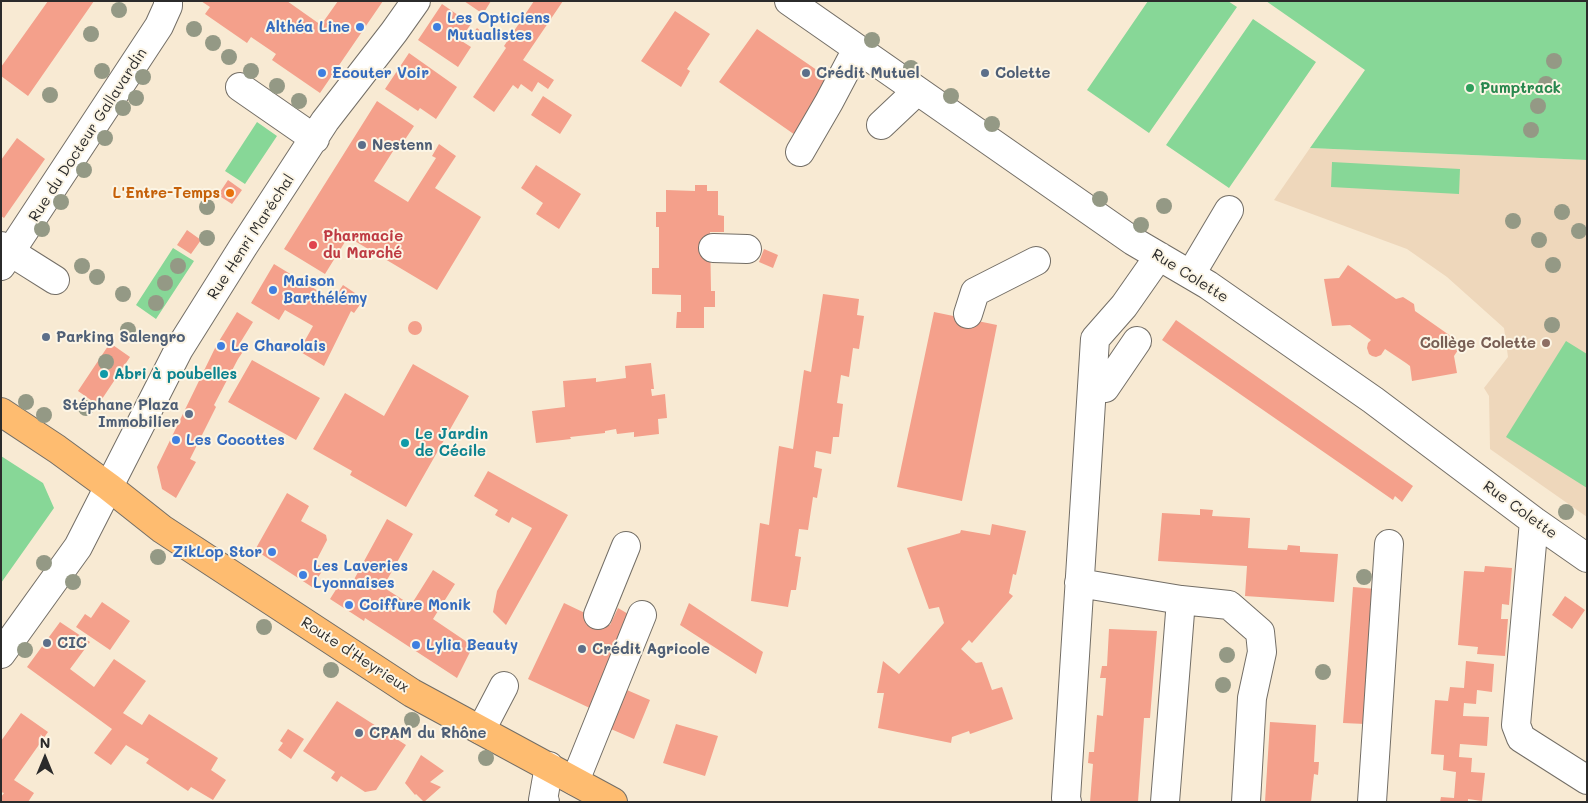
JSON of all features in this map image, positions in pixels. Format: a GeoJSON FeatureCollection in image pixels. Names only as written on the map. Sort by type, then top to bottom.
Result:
{"type":"FeatureCollection","features":[{"type":"Feature","properties":{"kind":"main road","name":"Route d'Heyrieux"},"geometry":{"type":"LineString","coordinates":[[1,412],[45,440],[162,529],[403,687],[612,802]]}},
{"type":"Feature","properties":{"kind":"street","name":"Rue Henri Maréchal"},"geometry":{"type":"LineString","coordinates":[[1,654],[78,547],[179,349],[243,247],[325,121],[416,1]]}},
{"type":"Feature","properties":{"kind":"street","name":"Rue Colette"},"geometry":{"type":"LineString","coordinates":[[789,1],[1133,241],[1191,274],[1374,400],[1534,521],[1587,558]]}},
{"type":"Feature","properties":{"kind":"street","name":"Rue du Docteur Gallavardin"},"geometry":{"type":"LineString","coordinates":[[4,255],[158,26],[166,3]]}},
{"type":"Feature","properties":{"kind":"street"},"geometry":{"type":"LineString","coordinates":[[800,152],[857,49]]}},
{"type":"Feature","properties":{"kind":"street"},"geometry":{"type":"LineString","coordinates":[[240,87],[314,139]]}},
{"type":"Feature","properties":{"kind":"street"},"geometry":{"type":"LineString","coordinates":[[880,125],[917,91]]}},
{"type":"Feature","properties":{"kind":"street"},"geometry":{"type":"LineString","coordinates":[[1191,274],[1228,210]]}},
{"type":"Feature","properties":{"kind":"street"},"geometry":{"type":"LineString","coordinates":[[713,248],[747,249]]}},
{"type":"Feature","properties":{"kind":"street"},"geometry":{"type":"LineString","coordinates":[[4,255],[55,280]]}},
{"type":"Feature","properties":{"kind":"street"},"geometry":{"type":"LineString","coordinates":[[1067,802],[1078,583],[1099,379],[1095,339],[1124,306],[1159,256]]}},
{"type":"Feature","properties":{"kind":"street"},"geometry":{"type":"LineString","coordinates":[[968,314],[975,292],[1036,261]]}},
{"type":"Feature","properties":{"kind":"street"},"geometry":{"type":"LineString","coordinates":[[1099,379],[1137,341]]}},
{"type":"Feature","properties":{"kind":"street"},"geometry":{"type":"LineString","coordinates":[[1534,521],[1516,725],[1521,738],[1587,780]]}},
{"type":"Feature","properties":{"kind":"street"},"geometry":{"type":"LineString","coordinates":[[1372,802],[1389,544]]}},
{"type":"Feature","properties":{"kind":"street"},"geometry":{"type":"LineString","coordinates":[[598,615],[626,546]]}},
{"type":"Feature","properties":{"kind":"street"},"geometry":{"type":"LineString","coordinates":[[1078,583],[1181,600],[1229,605],[1260,632],[1262,652],[1252,698],[1246,802]]}},
{"type":"Feature","properties":{"kind":"street"},"geometry":{"type":"LineString","coordinates":[[1165,802],[1181,600]]}},
{"type":"Feature","properties":{"kind":"street"},"geometry":{"type":"LineString","coordinates":[[575,780],[642,615]]}},
{"type":"Feature","properties":{"kind":"street"},"geometry":{"type":"LineString","coordinates":[[481,730],[504,686]]}},
{"type":"Feature","properties":{"kind":"street"},"geometry":{"type":"LineString","coordinates":[[544,802],[549,766]]}},
{"type":"Feature","properties":{"kind":"shaded area","name":"Collège Colette"},"geometry":{"type":"Polygon","coordinates":[[[1310,148],[1587,160],[1587,517],[1490,449],[1489,396],[1484,388],[1508,357],[1504,328],[1447,277],[1407,249],[1274,200],[1310,148]]]}},
{"type":"Feature","properties":{"kind":"green space"},"geometry":{"type":"Polygon","coordinates":[[[1148,1],[1228,1],[1237,7],[1149,133],[1087,90],[1148,1]]]}},
{"type":"Feature","properties":{"kind":"green space","name":"Pumptrack"},"geometry":{"type":"Polygon","coordinates":[[[1266,1],[1587,1],[1587,160],[1310,148],[1365,70],[1266,1]]]}},
{"type":"Feature","properties":{"kind":"green space"},"geometry":{"type":"Polygon","coordinates":[[[1253,19],[1316,62],[1229,188],[1166,145],[1253,19]]]}},
{"type":"Feature","properties":{"kind":"green space"},"geometry":{"type":"Polygon","coordinates":[[[257,122],[277,136],[245,184],[225,171],[257,122]]]}},
{"type":"Feature","properties":{"kind":"green space"},"geometry":{"type":"Polygon","coordinates":[[[1332,162],[1460,169],[1459,194],[1331,187],[1332,162]]]}},
{"type":"Feature","properties":{"kind":"green space"},"geometry":{"type":"Polygon","coordinates":[[[173,248],[194,261],[156,319],[136,305],[173,248]]]}},
{"type":"Feature","properties":{"kind":"green space"},"geometry":{"type":"Polygon","coordinates":[[[1566,341],[1587,354],[1587,488],[1506,437],[1566,341]]]}},
{"type":"Feature","properties":{"kind":"green space"},"geometry":{"type":"Polygon","coordinates":[[[1,456],[43,483],[54,508],[1,583],[1,456]]]}},
{"type":"Feature","properties":{"kind":"building"},"geometry":{"type":"Polygon","coordinates":[[[48,1],[94,1],[28,96],[1,76],[1,67],[48,1]]]}},
{"type":"Feature","properties":{"kind":"building"},"geometry":{"type":"Polygon","coordinates":[[[201,1],[287,1],[321,25],[338,1],[383,1],[320,93],[272,60],[276,54],[251,37],[247,43],[205,14],[210,7],[201,1]]]}},
{"type":"Feature","properties":{"kind":"building"},"geometry":{"type":"Polygon","coordinates":[[[464,1],[491,1],[483,14],[464,1]]]}},
{"type":"Feature","properties":{"kind":"building"},"geometry":{"type":"Polygon","coordinates":[[[534,1],[563,1],[523,60],[554,80],[548,89],[538,82],[532,92],[521,84],[518,89],[513,85],[494,112],[473,97],[506,48],[504,46],[534,1]]]}},
{"type":"Feature","properties":{"kind":"building"},"geometry":{"type":"Polygon","coordinates":[[[442,4],[471,24],[460,40],[471,47],[458,67],[418,40],[442,4]]]}},
{"type":"Feature","properties":{"kind":"building"},"geometry":{"type":"Polygon","coordinates":[[[675,11],[710,34],[687,69],[690,71],[681,87],[641,61],[675,11]]]}},
{"type":"Feature","properties":{"kind":"building"},"geometry":{"type":"Polygon","coordinates":[[[477,28],[483,33],[480,38],[473,33],[477,28]]]}},
{"type":"Feature","properties":{"kind":"building"},"geometry":{"type":"Polygon","coordinates":[[[757,29],[827,77],[798,137],[719,82],[757,29]]]}},
{"type":"Feature","properties":{"kind":"building"},"geometry":{"type":"Polygon","coordinates":[[[409,53],[457,87],[436,119],[420,108],[418,111],[385,89],[409,53]]]}},
{"type":"Feature","properties":{"kind":"building"},"geometry":{"type":"Polygon","coordinates":[[[543,96],[572,115],[560,134],[531,115],[543,96]]]}},
{"type":"Feature","properties":{"kind":"building"},"geometry":{"type":"Polygon","coordinates":[[[377,101],[414,126],[398,150],[395,148],[374,181],[408,202],[436,158],[432,156],[439,144],[456,156],[435,188],[481,217],[437,290],[348,237],[325,274],[284,249],[377,101]]]}},
{"type":"Feature","properties":{"kind":"building"},"geometry":{"type":"Polygon","coordinates":[[[17,138],[45,159],[4,218],[1,216],[1,160],[17,138]]]}},
{"type":"Feature","properties":{"kind":"building"},"geometry":{"type":"Polygon","coordinates":[[[536,165],[581,194],[559,229],[536,214],[543,203],[521,188],[536,165]]]}},
{"type":"Feature","properties":{"kind":"building"},"geometry":{"type":"Polygon","coordinates":[[[228,180],[242,190],[232,204],[218,195],[228,180]]]}},
{"type":"Feature","properties":{"kind":"building"},"geometry":{"type":"Polygon","coordinates":[[[695,185],[707,185],[707,191],[718,191],[718,215],[724,216],[724,232],[710,232],[711,291],[715,291],[715,307],[704,307],[704,328],[676,328],[677,312],[681,312],[681,295],[652,294],[652,268],[659,268],[659,227],[656,227],[656,212],[666,212],[666,190],[695,191],[695,185]]]}},
{"type":"Feature","properties":{"kind":"building"},"geometry":{"type":"Polygon","coordinates":[[[187,230],[201,240],[191,254],[177,245],[187,230]]]}},
{"type":"Feature","properties":{"kind":"building"},"geometry":{"type":"Polygon","coordinates":[[[764,249],[778,255],[773,268],[759,262],[764,249]]]}},
{"type":"Feature","properties":{"kind":"building"},"geometry":{"type":"Polygon","coordinates":[[[274,264],[333,300],[343,285],[364,299],[354,313],[351,311],[324,366],[299,351],[313,326],[285,310],[279,320],[251,303],[274,264]]]}},
{"type":"Feature","properties":{"kind":"building"},"geometry":{"type":"Polygon","coordinates":[[[1348,265],[1396,299],[1403,297],[1414,304],[1415,311],[1462,344],[1454,356],[1457,373],[1412,381],[1410,366],[1406,363],[1385,349],[1381,355],[1376,357],[1369,354],[1367,348],[1371,340],[1350,325],[1332,326],[1324,279],[1339,278],[1348,265]]]}},
{"type":"Feature","properties":{"kind":"building"},"geometry":{"type":"Polygon","coordinates":[[[823,294],[859,299],[857,315],[864,316],[859,349],[853,348],[849,377],[841,375],[837,403],[843,404],[839,437],[833,437],[831,454],[816,451],[814,467],[822,469],[817,498],[813,497],[808,530],[799,529],[795,556],[801,557],[796,590],[791,590],[788,607],[751,601],[760,523],[769,525],[779,446],[793,449],[804,370],[811,372],[823,294]]]}},
{"type":"Feature","properties":{"kind":"building"},"geometry":{"type":"Polygon","coordinates":[[[237,312],[253,322],[240,343],[246,347],[214,405],[216,407],[190,459],[196,462],[176,498],[162,489],[157,467],[216,346],[237,312]]]}},
{"type":"Feature","properties":{"kind":"building"},"geometry":{"type":"Polygon","coordinates":[[[934,312],[997,325],[962,501],[897,487],[934,312]]]}},
{"type":"Feature","properties":{"kind":"building"},"geometry":{"type":"Polygon","coordinates":[[[1176,320],[1413,486],[1402,502],[1395,496],[1393,500],[1162,340],[1176,320]]]}},
{"type":"Feature","properties":{"kind":"building"},"geometry":{"type":"Polygon","coordinates":[[[415,321],[420,323],[422,328],[420,333],[415,335],[410,333],[408,328],[410,323],[415,321]]]}},
{"type":"Feature","properties":{"kind":"building","name":"Abri à poubelles"},"geometry":{"type":"Polygon","coordinates":[[[110,343],[130,357],[98,405],[78,391],[110,343]]]}},
{"type":"Feature","properties":{"kind":"building"},"geometry":{"type":"Polygon","coordinates":[[[252,360],[320,398],[296,440],[228,402],[252,360]]]}},
{"type":"Feature","properties":{"kind":"building"},"geometry":{"type":"Polygon","coordinates":[[[651,363],[654,389],[651,389],[652,396],[665,394],[667,418],[658,419],[659,434],[634,437],[634,432],[617,434],[616,429],[605,431],[605,433],[570,437],[571,439],[536,443],[532,411],[565,407],[563,381],[596,378],[596,382],[626,378],[625,366],[651,363]]]}},
{"type":"Feature","properties":{"kind":"building","name":"Le Jardin de Cécile"},"geometry":{"type":"Polygon","coordinates":[[[413,364],[469,396],[406,507],[350,475],[352,471],[313,449],[345,393],[384,416],[413,364]]]}},
{"type":"Feature","properties":{"kind":"building"},"geometry":{"type":"Polygon","coordinates":[[[488,471],[568,515],[506,625],[493,612],[497,591],[532,528],[512,517],[509,523],[495,515],[498,510],[474,496],[488,471]]]}},
{"type":"Feature","properties":{"kind":"building"},"geometry":{"type":"Polygon","coordinates":[[[287,493],[309,506],[301,521],[326,535],[327,540],[315,563],[324,568],[312,587],[255,550],[287,493]]]}},
{"type":"Feature","properties":{"kind":"building"},"geometry":{"type":"Polygon","coordinates":[[[1200,509],[1213,510],[1212,516],[1250,518],[1248,548],[1287,550],[1288,545],[1300,546],[1300,552],[1338,554],[1334,602],[1245,596],[1247,566],[1158,561],[1162,513],[1200,515],[1200,509]]]}},
{"type":"Feature","properties":{"kind":"building"},"geometry":{"type":"Polygon","coordinates":[[[387,519],[413,534],[383,587],[411,605],[433,570],[455,584],[433,619],[473,646],[457,678],[365,618],[364,621],[330,599],[342,580],[351,585],[387,519]]]}},
{"type":"Feature","properties":{"kind":"building"},"geometry":{"type":"Polygon","coordinates":[[[992,524],[1026,531],[1016,575],[1013,574],[1009,593],[1013,596],[972,643],[969,640],[961,649],[976,663],[982,662],[992,690],[1002,687],[1013,719],[970,734],[969,731],[952,737],[951,743],[878,728],[884,693],[877,693],[883,661],[899,674],[944,623],[939,607],[929,609],[907,548],[960,533],[961,530],[990,535],[992,524]]]}},
{"type":"Feature","properties":{"kind":"building"},"geometry":{"type":"Polygon","coordinates":[[[1485,566],[1512,568],[1509,605],[1502,604],[1501,619],[1508,619],[1505,656],[1477,654],[1478,647],[1458,645],[1464,571],[1484,572],[1485,566]]]}},
{"type":"Feature","properties":{"kind":"building"},"geometry":{"type":"Polygon","coordinates":[[[1353,587],[1376,589],[1365,724],[1343,723],[1353,587]]]}},
{"type":"Feature","properties":{"kind":"building"},"geometry":{"type":"Polygon","coordinates":[[[1565,596],[1585,610],[1572,629],[1552,615],[1565,596]]]}},
{"type":"Feature","properties":{"kind":"building"},"geometry":{"type":"Polygon","coordinates":[[[102,602],[130,621],[110,650],[76,627],[85,614],[91,618],[102,602]]]}},
{"type":"Feature","properties":{"kind":"building","name":"Crédit Agricole"},"geometry":{"type":"Polygon","coordinates":[[[564,603],[610,625],[618,608],[635,618],[594,710],[528,679],[564,603]]]}},
{"type":"Feature","properties":{"kind":"building"},"geometry":{"type":"Polygon","coordinates":[[[689,603],[763,652],[756,674],[680,625],[689,603]]]}},
{"type":"Feature","properties":{"kind":"building"},"geometry":{"type":"Polygon","coordinates":[[[60,622],[90,642],[70,669],[94,687],[114,659],[146,681],[123,713],[142,725],[149,714],[218,758],[211,770],[226,780],[213,800],[191,787],[188,791],[146,763],[149,759],[126,745],[111,765],[94,753],[112,729],[27,667],[60,622]]]}},
{"type":"Feature","properties":{"kind":"building"},"geometry":{"type":"Polygon","coordinates":[[[1109,629],[1157,631],[1150,718],[1144,718],[1138,802],[1090,802],[1093,764],[1088,763],[1089,752],[1094,752],[1097,715],[1103,716],[1106,678],[1100,678],[1102,666],[1107,666],[1109,629]]]}},
{"type":"Feature","properties":{"kind":"building"},"geometry":{"type":"Polygon","coordinates":[[[1466,661],[1494,664],[1492,692],[1477,690],[1476,704],[1464,703],[1463,716],[1489,717],[1487,746],[1460,744],[1459,757],[1472,758],[1471,772],[1485,773],[1482,801],[1468,799],[1468,802],[1440,802],[1441,797],[1454,798],[1456,772],[1443,770],[1444,755],[1431,754],[1435,700],[1448,701],[1450,687],[1464,688],[1466,661]]]}},
{"type":"Feature","properties":{"kind":"building"},"geometry":{"type":"Polygon","coordinates":[[[620,687],[650,700],[634,739],[604,726],[620,687]]]}},
{"type":"Feature","properties":{"kind":"building"},"geometry":{"type":"Polygon","coordinates":[[[337,701],[406,745],[376,790],[365,792],[341,776],[337,782],[331,778],[335,772],[303,751],[337,701]]]}},
{"type":"Feature","properties":{"kind":"building"},"geometry":{"type":"Polygon","coordinates":[[[21,713],[48,732],[14,780],[34,793],[28,802],[3,802],[1,800],[4,793],[1,792],[1,741],[21,713]]]}},
{"type":"Feature","properties":{"kind":"building"},"geometry":{"type":"Polygon","coordinates":[[[1270,722],[1316,725],[1314,762],[1319,762],[1318,775],[1314,774],[1311,802],[1265,802],[1270,722]]]}},
{"type":"Feature","properties":{"kind":"building"},"geometry":{"type":"Polygon","coordinates":[[[676,724],[718,736],[705,776],[663,763],[676,724]]]}},
{"type":"Feature","properties":{"kind":"building"},"geometry":{"type":"Polygon","coordinates":[[[288,729],[304,739],[291,759],[278,750],[283,743],[280,741],[288,729]]]}},
{"type":"Feature","properties":{"kind":"building"},"geometry":{"type":"Polygon","coordinates":[[[421,755],[444,771],[430,782],[441,787],[424,802],[405,783],[421,755]]]}},
{"type":"Feature","properties":{"kind":"place","name":"Althéa Line"},"geometry":{"type":"Point","coordinates":[360,27]}},
{"type":"Feature","properties":{"kind":"place","name":"Les Opticiens Mutualistes"},"geometry":{"type":"Point","coordinates":[437,27]}},
{"type":"Feature","properties":{"kind":"place","name":"Ecouter Voir"},"geometry":{"type":"Point","coordinates":[322,73]}},
{"type":"Feature","properties":{"kind":"place","name":"Crédit Mutuel"},"geometry":{"type":"Point","coordinates":[806,73]}},
{"type":"Feature","properties":{"kind":"place","name":"Colette"},"geometry":{"type":"Point","coordinates":[985,73]}},
{"type":"Feature","properties":{"kind":"place","name":"Pumptrack"},"geometry":{"type":"Point","coordinates":[1470,88]}},
{"type":"Feature","properties":{"kind":"place","name":"Nestenn"},"geometry":{"type":"Point","coordinates":[362,145]}},
{"type":"Feature","properties":{"kind":"place","name":"L'Entre-Temps"},"geometry":{"type":"Point","coordinates":[230,193]}},
{"type":"Feature","properties":{"kind":"place","name":"Pharmacie du Marché"},"geometry":{"type":"Point","coordinates":[313,245]}},
{"type":"Feature","properties":{"kind":"place","name":"Maison Barthélémy"},"geometry":{"type":"Point","coordinates":[273,290]}},
{"type":"Feature","properties":{"kind":"place","name":"Parking Salengro"},"geometry":{"type":"Point","coordinates":[46,337]}},
{"type":"Feature","properties":{"kind":"place","name":"Collège Colette"},"geometry":{"type":"Point","coordinates":[1546,343]}},
{"type":"Feature","properties":{"kind":"place","name":"Le Charolais"},"geometry":{"type":"Point","coordinates":[221,346]}},
{"type":"Feature","properties":{"kind":"place","name":"Abri à poubelles"},"geometry":{"type":"Point","coordinates":[104,374]}},
{"type":"Feature","properties":{"kind":"place","name":"Stéphane Plaza Immobilier"},"geometry":{"type":"Point","coordinates":[189,414]}},
{"type":"Feature","properties":{"kind":"place","name":"Les Cocottes"},"geometry":{"type":"Point","coordinates":[176,440]}},
{"type":"Feature","properties":{"kind":"place","name":"Le Jardin de Cécile"},"geometry":{"type":"Point","coordinates":[405,443]}},
{"type":"Feature","properties":{"kind":"place","name":"ZikLop Stor"},"geometry":{"type":"Point","coordinates":[272,552]}},
{"type":"Feature","properties":{"kind":"place","name":"Les Laveries Lyonnaises"},"geometry":{"type":"Point","coordinates":[303,575]}},
{"type":"Feature","properties":{"kind":"place","name":"Coiffure Monik"},"geometry":{"type":"Point","coordinates":[349,605]}},
{"type":"Feature","properties":{"kind":"place","name":"CIC"},"geometry":{"type":"Point","coordinates":[47,643]}},
{"type":"Feature","properties":{"kind":"place","name":"Lylia Beauty"},"geometry":{"type":"Point","coordinates":[416,645]}},
{"type":"Feature","properties":{"kind":"place","name":"Crédit Agricole"},"geometry":{"type":"Point","coordinates":[582,649]}},
{"type":"Feature","properties":{"kind":"place","name":"CPAM du Rhône"},"geometry":{"type":"Point","coordinates":[359,733]}}]}
